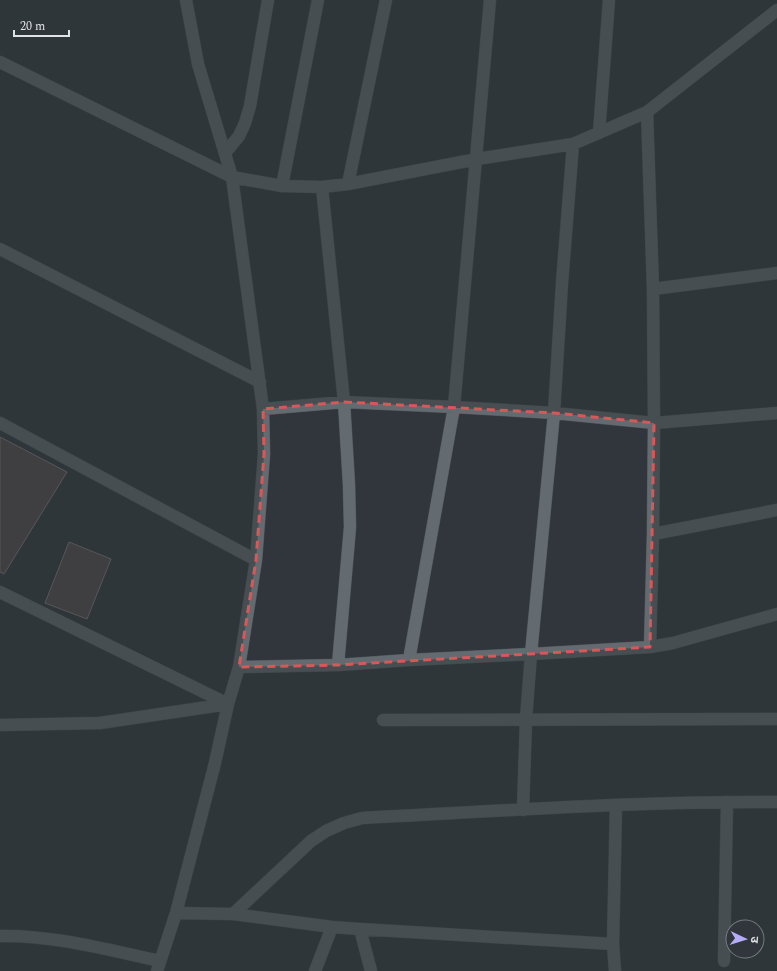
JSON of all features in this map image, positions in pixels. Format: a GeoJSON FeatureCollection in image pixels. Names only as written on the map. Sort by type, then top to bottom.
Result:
{"type":"FeatureCollection","features":[{"type":"Feature","properties":{"kind":"street"},"geometry":{"type":"LineString","coordinates":[[0,936],[16,935],[42,938],[158,966],[176,913],[215,763],[228,704],[239,667],[256,560],[264,454],[263,409],[232,177],[198,64],[186,0]]}},
{"type":"Feature","properties":{"kind":"street"},"geometry":{"type":"LineString","coordinates":[[225,153],[239,136],[250,106],[268,0]]}},
{"type":"Feature","properties":{"kind":"street"},"geometry":{"type":"LineString","coordinates":[[282,186],[318,0]]}},
{"type":"Feature","properties":{"kind":"street"},"geometry":{"type":"LineString","coordinates":[[348,184],[386,0]]}},
{"type":"Feature","properties":{"kind":"street"},"geometry":{"type":"LineString","coordinates":[[410,660],[454,407],[490,0]]}},
{"type":"Feature","properties":{"kind":"street"},"geometry":{"type":"LineString","coordinates":[[599,133],[609,0]]}},
{"type":"Feature","properties":{"kind":"street"},"geometry":{"type":"LineString","coordinates":[[0,62],[232,177],[282,186],[322,187],[348,184],[477,159],[573,144],[647,112],[777,10]]}},
{"type":"Feature","properties":{"kind":"street"},"geometry":{"type":"LineString","coordinates":[[647,112],[653,288],[654,424],[650,647]]}},
{"type":"Feature","properties":{"kind":"street"},"geometry":{"type":"LineString","coordinates":[[523,810],[526,719],[554,413],[573,144]]}},
{"type":"Feature","properties":{"kind":"street"},"geometry":{"type":"LineString","coordinates":[[322,187],[344,402],[349,485],[350,527],[338,665]]}},
{"type":"Feature","properties":{"kind":"street"},"geometry":{"type":"LineString","coordinates":[[0,249],[260,382]]}},
{"type":"Feature","properties":{"kind":"street"},"geometry":{"type":"LineString","coordinates":[[653,288],[777,273]]}},
{"type":"Feature","properties":{"kind":"street"},"geometry":{"type":"LineString","coordinates":[[263,409],[344,402],[554,413],[654,424],[777,413]]}},
{"type":"Feature","properties":{"kind":"street"},"geometry":{"type":"LineString","coordinates":[[0,423],[256,560]]}},
{"type":"Feature","properties":{"kind":"street"},"geometry":{"type":"LineString","coordinates":[[653,534],[777,510]]}},
{"type":"Feature","properties":{"kind":"street"},"geometry":{"type":"LineString","coordinates":[[0,592],[228,704]]}},
{"type":"Feature","properties":{"kind":"street"},"geometry":{"type":"LineString","coordinates":[[239,667],[338,665],[650,647],[673,643],[777,614]]}},
{"type":"Feature","properties":{"kind":"street"},"geometry":{"type":"LineString","coordinates":[[0,725],[100,723],[228,704]]}},
{"type":"Feature","properties":{"kind":"street"},"geometry":{"type":"LineString","coordinates":[[383,720],[777,719]]}},
{"type":"Feature","properties":{"kind":"street"},"geometry":{"type":"LineString","coordinates":[[724,961],[727,802]]}},
{"type":"Feature","properties":{"kind":"street"},"geometry":{"type":"LineString","coordinates":[[233,914],[311,841],[326,831],[344,823],[362,818],[616,805],[777,802]]}},
{"type":"Feature","properties":{"kind":"street"},"geometry":{"type":"LineString","coordinates":[[615,971],[613,944],[616,805]]}},
{"type":"Feature","properties":{"kind":"street"},"geometry":{"type":"LineString","coordinates":[[176,913],[233,914],[360,929],[613,944]]}},
{"type":"Feature","properties":{"kind":"street"},"geometry":{"type":"LineString","coordinates":[[314,971],[332,926]]}},
{"type":"Feature","properties":{"kind":"street"},"geometry":{"type":"LineString","coordinates":[[360,929],[371,971]]}},
{"type":"Feature","properties":{"kind":"highlighted area"},"geometry":{"type":"Polygon","coordinates":[[[344,402],[554,413],[654,423],[650,647],[338,665],[239,667],[256,560],[264,454],[263,409],[344,402]]]}},
{"type":"Feature","properties":{"kind":"building"},"geometry":{"type":"Polygon","coordinates":[[[0,437],[67,472],[4,574],[0,572],[0,437]]]}},
{"type":"Feature","properties":{"kind":"building"},"geometry":{"type":"Polygon","coordinates":[[[69,542],[111,559],[87,619],[45,603],[69,542]]]}}]}
